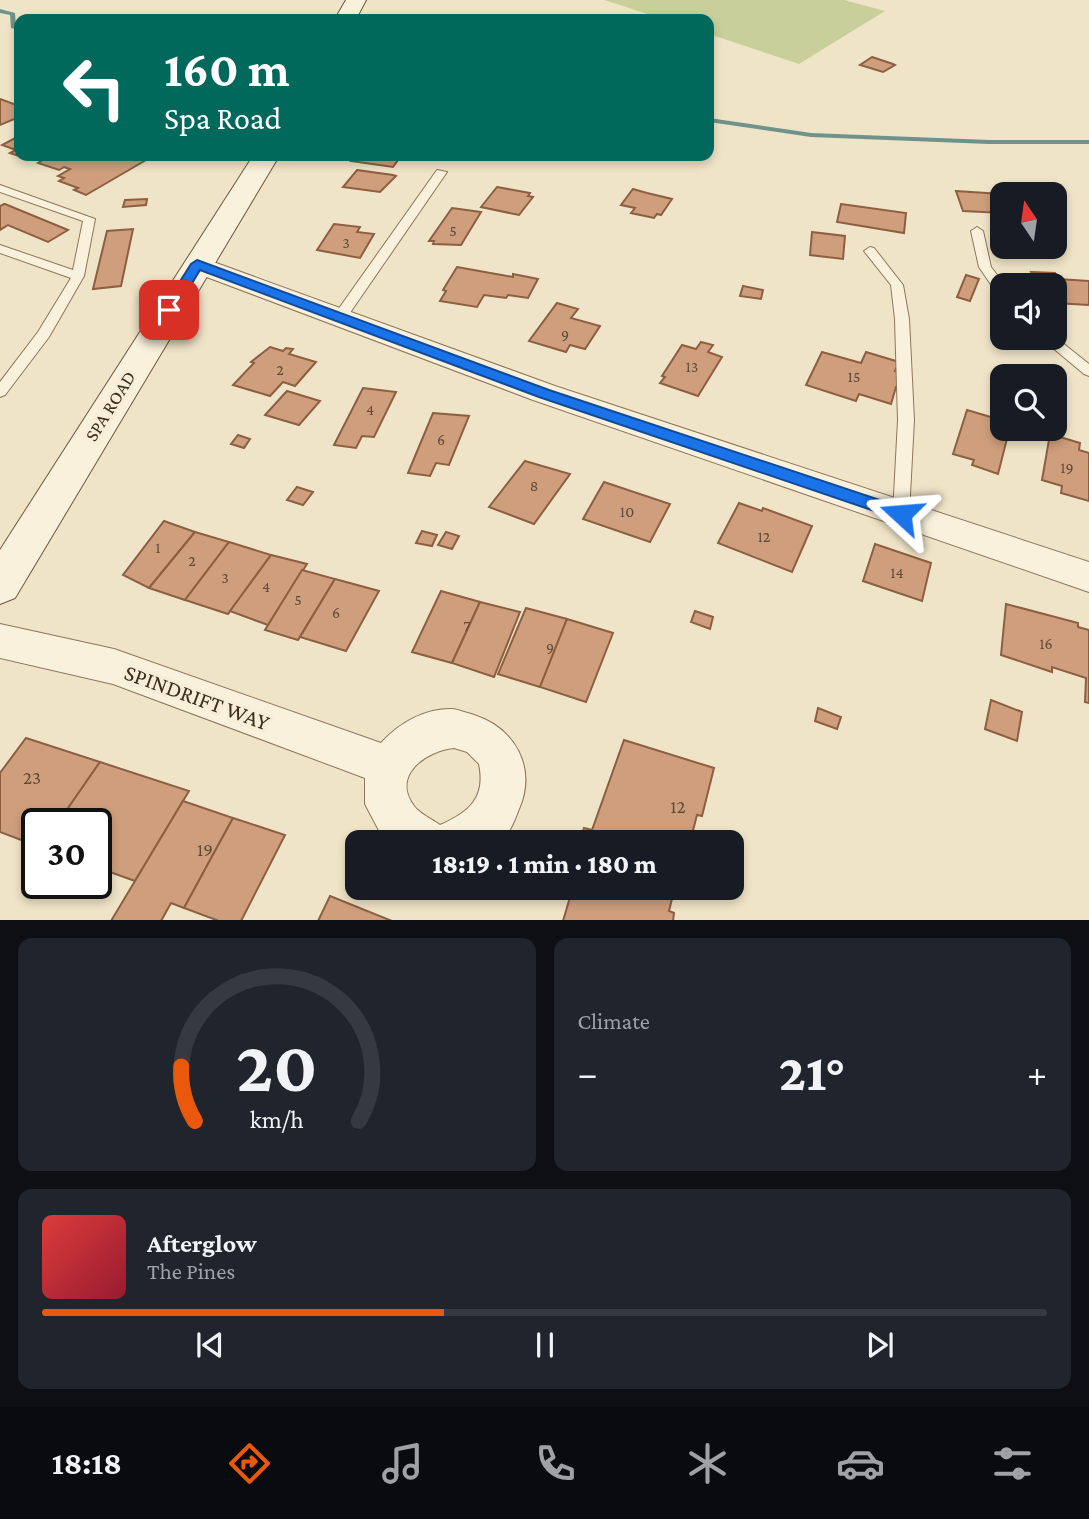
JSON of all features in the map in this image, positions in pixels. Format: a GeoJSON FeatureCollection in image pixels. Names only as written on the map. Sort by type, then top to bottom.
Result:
{"type":"FeatureCollection","features":[{"type":"Feature","properties":{"kind":"main road","name":"SPA ROAD"},"geometry":{"type":"LineString","coordinates":[[0,586],[263,161]]}},
{"type":"Feature","properties":{"kind":"street"},"geometry":{"type":"LineString","coordinates":[[197,264],[544,393],[1089,577]]}},
{"type":"Feature","properties":{"kind":"street","name":"SPINDRIFT WAY"},"geometry":{"type":"LineString","coordinates":[[0,641],[114,667],[389,766]]}},
{"type":"Feature","properties":{"kind":"street"},"geometry":{"type":"LineString","coordinates":[[403,830],[385,803],[384,784],[389,766],[401,749],[416,737],[434,730],[463,731],[488,742],[499,756],[505,774],[505,793],[497,811],[479,830]]}},
{"type":"Feature","properties":{"kind":"lane"},"geometry":{"type":"LineString","coordinates":[[340,317],[441,172]]}},
{"type":"Feature","properties":{"kind":"lane"},"geometry":{"type":"LineString","coordinates":[[0,188],[89,219],[78,276],[44,334],[0,392]]}},
{"type":"Feature","properties":{"kind":"lane"},"geometry":{"type":"LineString","coordinates":[[977,231],[985,267],[990,274]]}},
{"type":"Feature","properties":{"kind":"lane"},"geometry":{"type":"LineString","coordinates":[[0,248],[78,276]]}},
{"type":"Feature","properties":{"kind":"lane"},"geometry":{"type":"LineString","coordinates":[[870,251],[897,285],[902,319],[906,421],[901,514]]}},
{"type":"Feature","properties":{"kind":"lane"},"geometry":{"type":"LineString","coordinates":[[1063,350],[1089,371]]}},
{"type":"Feature","properties":{"kind":"green space"},"geometry":{"type":"Polygon","coordinates":[[[604,0],[844,0],[885,11],[799,64],[714,36],[714,14],[647,14],[604,0]]]}},
{"type":"Feature","properties":{"kind":"building"},"geometry":{"type":"Polygon","coordinates":[[[872,57],[895,65],[883,72],[860,65],[872,57]]]}},
{"type":"Feature","properties":{"kind":"building"},"geometry":{"type":"Polygon","coordinates":[[[0,99],[14,104],[14,119],[0,125],[0,99]]]}},
{"type":"Feature","properties":{"kind":"building"},"geometry":{"type":"Polygon","coordinates":[[[14,139],[14,149],[2,145],[14,139]]]}},
{"type":"Feature","properties":{"kind":"building"},"geometry":{"type":"Polygon","coordinates":[[[144,161],[86,195],[74,190],[78,188],[59,181],[64,178],[58,176],[70,169],[64,167],[59,170],[38,163],[144,161]]]}},
{"type":"Feature","properties":{"kind":"building"},"geometry":{"type":"Polygon","coordinates":[[[351,161],[397,161],[393,167],[351,161]]]}},
{"type":"Feature","properties":{"kind":"building"},"geometry":{"type":"Polygon","coordinates":[[[357,170],[396,176],[380,192],[343,187],[357,170]]]}},
{"type":"Feature","properties":{"kind":"building"},"geometry":{"type":"Polygon","coordinates":[[[497,187],[530,193],[528,196],[533,197],[519,215],[481,207],[497,187]]]}},
{"type":"Feature","properties":{"kind":"building"},"geometry":{"type":"Polygon","coordinates":[[[633,189],[672,199],[661,215],[657,214],[654,218],[631,213],[635,208],[621,205],[633,189]]]}},
{"type":"Feature","properties":{"kind":"building"},"geometry":{"type":"Polygon","coordinates":[[[956,191],[990,193],[990,212],[963,211],[956,191]]]}},
{"type":"Feature","properties":{"kind":"building"},"geometry":{"type":"Polygon","coordinates":[[[147,199],[146,205],[123,207],[125,200],[147,199]]]}},
{"type":"Feature","properties":{"kind":"building"},"geometry":{"type":"Polygon","coordinates":[[[4,204],[68,230],[48,242],[8,225],[0,230],[0,206],[4,204]]]}},
{"type":"Feature","properties":{"kind":"building"},"geometry":{"type":"Polygon","coordinates":[[[841,204],[906,213],[904,233],[837,222],[841,204]]]}},
{"type":"Feature","properties":{"kind":"building"},"geometry":{"type":"Polygon","coordinates":[[[452,208],[481,212],[461,245],[433,244],[434,241],[429,241],[452,208]]]}},
{"type":"Feature","properties":{"kind":"building"},"geometry":{"type":"Polygon","coordinates":[[[334,224],[360,227],[357,232],[374,234],[360,258],[317,250],[334,224]]]}},
{"type":"Feature","properties":{"kind":"building"},"geometry":{"type":"Polygon","coordinates":[[[133,229],[121,286],[93,289],[107,231],[133,229]]]}},
{"type":"Feature","properties":{"kind":"building"},"geometry":{"type":"Polygon","coordinates":[[[812,232],[845,236],[843,259],[810,255],[812,232]]]}},
{"type":"Feature","properties":{"kind":"building"},"geometry":{"type":"Polygon","coordinates":[[[457,267],[538,279],[528,298],[484,295],[477,307],[440,301],[446,291],[443,290],[457,267]]]}},
{"type":"Feature","properties":{"kind":"building"},"geometry":{"type":"Polygon","coordinates":[[[966,275],[979,279],[970,301],[957,297],[966,275]]]}},
{"type":"Feature","properties":{"kind":"building"},"geometry":{"type":"Polygon","coordinates":[[[1067,280],[1089,281],[1089,305],[1067,304],[1067,280]]]}},
{"type":"Feature","properties":{"kind":"building"},"geometry":{"type":"Polygon","coordinates":[[[743,286],[763,290],[761,299],[740,296],[743,286]]]}},
{"type":"Feature","properties":{"kind":"building"},"geometry":{"type":"Polygon","coordinates":[[[557,303],[578,309],[571,318],[600,326],[585,349],[570,345],[566,352],[529,341],[557,303]]]}},
{"type":"Feature","properties":{"kind":"building"},"geometry":{"type":"Polygon","coordinates":[[[701,342],[713,345],[708,352],[722,357],[698,396],[660,383],[682,345],[696,349],[701,342]]]}},
{"type":"Feature","properties":{"kind":"building"},"geometry":{"type":"Polygon","coordinates":[[[270,347],[283,351],[286,348],[293,349],[289,354],[316,362],[295,386],[283,382],[270,396],[233,385],[254,363],[251,362],[270,347]]]}},
{"type":"Feature","properties":{"kind":"building"},"geometry":{"type":"Polygon","coordinates":[[[822,352],[861,363],[866,352],[899,362],[895,371],[900,373],[900,388],[896,387],[891,404],[859,394],[856,401],[806,385],[822,352]]]}},
{"type":"Feature","properties":{"kind":"building"},"geometry":{"type":"Polygon","coordinates":[[[363,388],[396,392],[374,437],[362,436],[356,448],[334,445],[363,388]]]}},
{"type":"Feature","properties":{"kind":"building"},"geometry":{"type":"Polygon","coordinates":[[[287,391],[320,401],[299,425],[265,415],[287,391]]]}},
{"type":"Feature","properties":{"kind":"building"},"geometry":{"type":"Polygon","coordinates":[[[967,410],[990,417],[990,441],[1006,441],[998,474],[972,465],[974,460],[953,454],[967,410]]]}},
{"type":"Feature","properties":{"kind":"building"},"geometry":{"type":"Polygon","coordinates":[[[433,413],[469,416],[449,465],[436,463],[430,476],[408,473],[433,413]]]}},
{"type":"Feature","properties":{"kind":"building"},"geometry":{"type":"Polygon","coordinates":[[[238,435],[250,439],[244,448],[231,444],[238,435]]]}},
{"type":"Feature","properties":{"kind":"building"},"geometry":{"type":"Polygon","coordinates":[[[1067,439],[1080,443],[1079,450],[1089,453],[1089,501],[1061,493],[1062,486],[1042,480],[1049,441],[1067,439]]]}},
{"type":"Feature","properties":{"kind":"building"},"geometry":{"type":"Polygon","coordinates":[[[525,461],[570,474],[534,524],[489,507],[525,461]]]}},
{"type":"Feature","properties":{"kind":"building"},"geometry":{"type":"Polygon","coordinates":[[[604,482],[670,504],[650,542],[583,519],[604,482]]]}},
{"type":"Feature","properties":{"kind":"building"},"geometry":{"type":"Polygon","coordinates":[[[297,487],[313,492],[303,505],[287,500],[297,487]]]}},
{"type":"Feature","properties":{"kind":"building"},"geometry":{"type":"Polygon","coordinates":[[[739,503],[762,511],[763,508],[812,526],[792,572],[718,543],[739,503]]]}},
{"type":"Feature","properties":{"kind":"building"},"geometry":{"type":"Polygon","coordinates":[[[164,521],[195,532],[149,588],[123,575],[164,521]]]}},
{"type":"Feature","properties":{"kind":"building"},"geometry":{"type":"Polygon","coordinates":[[[422,531],[437,535],[432,546],[416,543],[422,531]]]}},
{"type":"Feature","properties":{"kind":"building"},"geometry":{"type":"Polygon","coordinates":[[[195,532],[229,542],[185,600],[149,588],[195,532]]]}},
{"type":"Feature","properties":{"kind":"building"},"geometry":{"type":"Polygon","coordinates":[[[446,532],[459,536],[452,549],[438,545],[446,532]]]}},
{"type":"Feature","properties":{"kind":"building"},"geometry":{"type":"Polygon","coordinates":[[[229,542],[271,555],[228,614],[185,600],[229,542]]]}},
{"type":"Feature","properties":{"kind":"building"},"geometry":{"type":"Polygon","coordinates":[[[875,544],[931,563],[922,601],[863,581],[875,544]]]}},
{"type":"Feature","properties":{"kind":"building"},"geometry":{"type":"Polygon","coordinates":[[[271,555],[307,564],[268,625],[230,611],[271,555]]]}},
{"type":"Feature","properties":{"kind":"building"},"geometry":{"type":"Polygon","coordinates":[[[302,570],[335,579],[298,640],[265,630],[302,570]]]}},
{"type":"Feature","properties":{"kind":"building"},"geometry":{"type":"Polygon","coordinates":[[[335,579],[379,591],[346,651],[300,637],[335,579]]]}},
{"type":"Feature","properties":{"kind":"building"},"geometry":{"type":"Polygon","coordinates":[[[441,591],[480,602],[452,663],[412,652],[441,591]]]}},
{"type":"Feature","properties":{"kind":"building"},"geometry":{"type":"Polygon","coordinates":[[[480,602],[520,612],[494,677],[452,663],[480,602]]]}},
{"type":"Feature","properties":{"kind":"building"},"geometry":{"type":"Polygon","coordinates":[[[1006,604],[1078,623],[1078,627],[1089,630],[1089,703],[1085,702],[1086,678],[1052,667],[1052,672],[1001,655],[1006,604]]]}},
{"type":"Feature","properties":{"kind":"building"},"geometry":{"type":"Polygon","coordinates":[[[526,608],[567,619],[540,687],[498,674],[526,608]]]}},
{"type":"Feature","properties":{"kind":"building"},"geometry":{"type":"Polygon","coordinates":[[[695,611],[713,617],[710,629],[691,622],[695,611]]]}},
{"type":"Feature","properties":{"kind":"building"},"geometry":{"type":"Polygon","coordinates":[[[567,619],[613,633],[586,702],[540,687],[567,619]]]}},
{"type":"Feature","properties":{"kind":"building"},"geometry":{"type":"Polygon","coordinates":[[[991,700],[1022,712],[1017,741],[985,729],[991,700]]]}},
{"type":"Feature","properties":{"kind":"building"},"geometry":{"type":"Polygon","coordinates":[[[818,708],[841,717],[837,729],[815,721],[818,708]]]}},
{"type":"Feature","properties":{"kind":"building"},"geometry":{"type":"Polygon","coordinates":[[[26,738],[100,762],[68,808],[21,808],[21,840],[0,832],[0,773],[26,738]]]}},
{"type":"Feature","properties":{"kind":"building"},"geometry":{"type":"Polygon","coordinates":[[[624,740],[714,768],[702,816],[697,815],[693,830],[592,830],[624,740]]]}},
{"type":"Feature","properties":{"kind":"building"},"geometry":{"type":"Polygon","coordinates":[[[100,762],[189,791],[135,881],[112,873],[112,808],[68,808],[100,762]]]}},
{"type":"Feature","properties":{"kind":"building"},"geometry":{"type":"Polygon","coordinates":[[[183,801],[233,818],[184,908],[171,903],[162,920],[112,920],[183,801]]]}},
{"type":"Feature","properties":{"kind":"building"},"geometry":{"type":"Polygon","coordinates":[[[233,818],[285,835],[242,920],[216,920],[184,908],[233,818]]]}},
{"type":"Feature","properties":{"kind":"building"},"geometry":{"type":"Polygon","coordinates":[[[330,896],[390,920],[318,920],[330,896]]]}},
{"type":"Feature","properties":{"kind":"building"},"geometry":{"type":"Polygon","coordinates":[[[569,900],[672,900],[669,911],[674,913],[673,920],[563,920],[569,900]]]}},
{"type":"Feature","properties":{"kind":"waterway"},"geometry":{"type":"LineString","coordinates":[[0,11],[13,14],[14,27]]}},
{"type":"Feature","properties":{"kind":"waterway"},"geometry":{"type":"LineString","coordinates":[[714,121],[811,135],[989,142],[1089,142]]}},
{"type":"Feature","properties":{"kind":"route"},"geometry":{"type":"LineString","coordinates":[[169,310],[197,264],[544,393],[901,514]]}}]}
